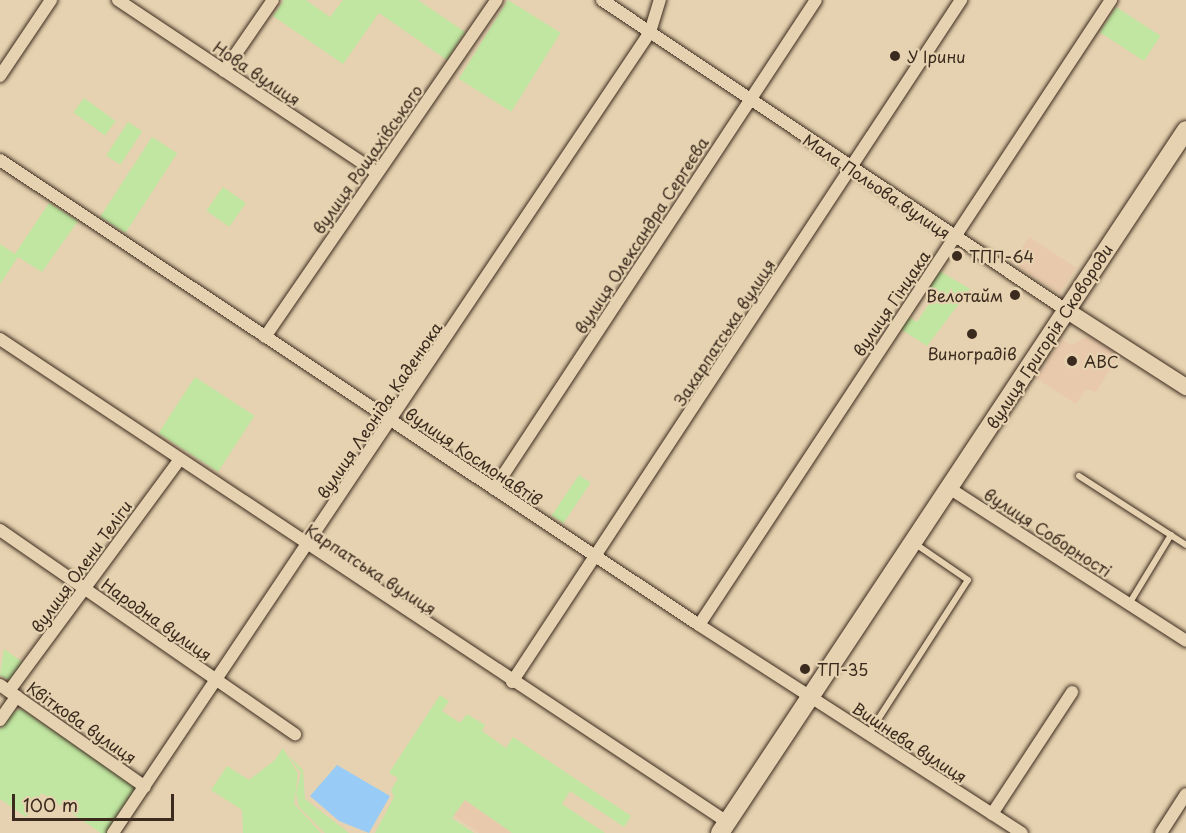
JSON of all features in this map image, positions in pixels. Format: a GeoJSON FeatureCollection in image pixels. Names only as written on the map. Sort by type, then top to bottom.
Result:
{"type":"FeatureCollection","features":[{"type":"Feature","properties":{"kind":"main road","name":"вулиця Григорія Сковороди"},"geometry":{"type":"LineString","coordinates":[[724,827],[1186,130]]}},
{"type":"Feature","properties":{"kind":"street"},"geometry":{"type":"LineString","coordinates":[[0,76],[51,0]]}},
{"type":"Feature","properties":{"kind":"street","name":"Нова вулиця"},"geometry":{"type":"LineString","coordinates":[[118,0],[377,173]]}},
{"type":"Feature","properties":{"kind":"street"},"geometry":{"type":"LineString","coordinates":[[224,71],[273,0]]}},
{"type":"Feature","properties":{"kind":"street","name":"вулиця Рощахівського"},"geometry":{"type":"LineString","coordinates":[[265,337],[497,0]]}},
{"type":"Feature","properties":{"kind":"street","name":"Мала Польова вулиця"},"geometry":{"type":"LineString","coordinates":[[603,0],[851,170],[1186,387]]}},
{"type":"Feature","properties":{"kind":"street","name":"вулиця Леоніда Каденюка"},"geometry":{"type":"LineString","coordinates":[[113,833],[218,681],[650,32],[660,0]]}},
{"type":"Feature","properties":{"kind":"street","name":"вулиця Олександра Сергеєва"},"geometry":{"type":"LineString","coordinates":[[494,489],[816,0]]}},
{"type":"Feature","properties":{"kind":"street","name":"Закарпатська вулиця"},"geometry":{"type":"LineString","coordinates":[[512,682],[961,0]]}},
{"type":"Feature","properties":{"kind":"street","name":"вулиця Гінцака"},"geometry":{"type":"LineString","coordinates":[[699,625],[1111,0]]}},
{"type":"Feature","properties":{"kind":"street","name":"вулиця Космонавтів"},"geometry":{"type":"LineString","coordinates":[[0,160],[811,698]]}},
{"type":"Feature","properties":{"kind":"street","name":"Карпатська вулиця"},"geometry":{"type":"LineString","coordinates":[[0,339],[724,827]]}},
{"type":"Feature","properties":{"kind":"street","name":"вулиця Олени Теліги"},"geometry":{"type":"LineString","coordinates":[[0,720],[9,690],[179,460]]}},
{"type":"Feature","properties":{"kind":"street","name":"вулиця Соборності"},"geometry":{"type":"LineString","coordinates":[[949,488],[1186,641]]}},
{"type":"Feature","properties":{"kind":"street","name":"Народна вулиця"},"geometry":{"type":"LineString","coordinates":[[0,530],[295,734]]}},
{"type":"Feature","properties":{"kind":"street","name":"Квіткова вулиця"},"geometry":{"type":"LineString","coordinates":[[9,690],[145,787]]}},
{"type":"Feature","properties":{"kind":"street"},"geometry":{"type":"LineString","coordinates":[[992,814],[1072,692]]}},
{"type":"Feature","properties":{"kind":"street","name":"Вишнева вулиця"},"geometry":{"type":"LineString","coordinates":[[811,698],[1022,833]]}},
{"type":"Feature","properties":{"kind":"street"},"geometry":{"type":"LineString","coordinates":[[1161,833],[1186,794]]}},
{"type":"Feature","properties":{"kind":"lane"},"geometry":{"type":"LineString","coordinates":[[1079,476],[1186,545]]}},
{"type":"Feature","properties":{"kind":"lane"},"geometry":{"type":"LineString","coordinates":[[1128,604],[1170,535]]}},
{"type":"Feature","properties":{"kind":"lane"},"geometry":{"type":"LineString","coordinates":[[868,735],[968,580],[914,543]]}},
{"type":"Feature","properties":{"kind":"shaded area"},"geometry":{"type":"Polygon","coordinates":[[[1029,237],[1076,267],[1059,293],[1012,263],[1029,237]]]}},
{"type":"Feature","properties":{"kind":"shaded area"},"geometry":{"type":"Polygon","coordinates":[[[1089,336],[1119,355],[1096,392],[1086,389],[1076,404],[1036,378],[1062,339],[1071,345],[1089,336]]]}},
{"type":"Feature","properties":{"kind":"shaded area"},"geometry":{"type":"Polygon","coordinates":[[[465,800],[512,833],[479,833],[453,815],[465,800]]]}},
{"type":"Feature","properties":{"kind":"green space"},"geometry":{"type":"Polygon","coordinates":[[[284,0],[306,0],[330,17],[343,0],[418,0],[465,32],[447,60],[379,13],[343,64],[273,16],[284,0]]]}},
{"type":"Feature","properties":{"kind":"green space"},"geometry":{"type":"Polygon","coordinates":[[[508,0],[561,33],[511,112],[459,79],[508,0]]]}},
{"type":"Feature","properties":{"kind":"green space"},"geometry":{"type":"Polygon","coordinates":[[[1116,7],[1160,36],[1144,61],[1100,32],[1116,7]]]}},
{"type":"Feature","properties":{"kind":"green space"},"geometry":{"type":"Polygon","coordinates":[[[84,98],[116,121],[105,135],[73,113],[84,98]]]}},
{"type":"Feature","properties":{"kind":"green space"},"geometry":{"type":"Polygon","coordinates":[[[128,122],[142,131],[120,165],[106,156],[128,122]]]}},
{"type":"Feature","properties":{"kind":"green space"},"geometry":{"type":"Polygon","coordinates":[[[152,137],[177,153],[125,233],[100,217],[152,137]]]}},
{"type":"Feature","properties":{"kind":"green space"},"geometry":{"type":"Polygon","coordinates":[[[223,187],[246,203],[229,227],[206,211],[223,187]]]}},
{"type":"Feature","properties":{"kind":"green space"},"geometry":{"type":"Polygon","coordinates":[[[49,203],[78,221],[42,272],[18,257],[0,284],[0,244],[15,254],[49,203]]]}},
{"type":"Feature","properties":{"kind":"green space"},"geometry":{"type":"Polygon","coordinates":[[[938,270],[970,289],[927,346],[899,328],[907,316],[917,322],[934,296],[925,289],[938,270]]]}},
{"type":"Feature","properties":{"kind":"green space"},"geometry":{"type":"Polygon","coordinates":[[[195,377],[255,416],[218,472],[159,433],[195,377]]]}},
{"type":"Feature","properties":{"kind":"green space"},"geometry":{"type":"Polygon","coordinates":[[[579,475],[591,483],[563,523],[552,516],[579,475]]]}},
{"type":"Feature","properties":{"kind":"green space"},"geometry":{"type":"Polygon","coordinates":[[[4,649],[22,662],[9,681],[0,675],[4,649]]]}},
{"type":"Feature","properties":{"kind":"green space"},"geometry":{"type":"Polygon","coordinates":[[[440,695],[449,701],[442,711],[460,723],[467,714],[485,725],[482,731],[506,748],[513,737],[631,816],[624,827],[570,791],[562,804],[605,833],[512,833],[465,800],[452,818],[474,833],[375,833],[394,797],[391,790],[398,778],[389,773],[440,695]]]}},
{"type":"Feature","properties":{"kind":"green space"},"geometry":{"type":"Polygon","coordinates":[[[21,709],[135,786],[137,790],[108,833],[101,833],[42,793],[26,817],[0,799],[0,729],[11,713],[21,709]]]}},
{"type":"Feature","properties":{"kind":"green space"},"geometry":{"type":"Polygon","coordinates":[[[283,748],[298,774],[294,804],[321,833],[243,833],[242,810],[211,790],[227,766],[249,780],[275,760],[283,748]]]}},
{"type":"Feature","properties":{"kind":"green space"},"geometry":{"type":"Polygon","coordinates":[[[287,754],[303,770],[305,799],[349,833],[325,833],[299,807],[296,793],[301,773],[287,754]]]}},
{"type":"Feature","properties":{"kind":"water"},"geometry":{"type":"Polygon","coordinates":[[[337,765],[390,796],[369,833],[339,821],[310,796],[337,765]]]}},
{"type":"Feature","properties":{"kind":"place","name":"У Ірини"},"geometry":{"type":"Point","coordinates":[895,56]}},
{"type":"Feature","properties":{"kind":"place","name":"ТПП-64"},"geometry":{"type":"Point","coordinates":[957,256]}},
{"type":"Feature","properties":{"kind":"place","name":"Велотайм"},"geometry":{"type":"Point","coordinates":[1015,295]}},
{"type":"Feature","properties":{"kind":"place","name":"Виноградів"},"geometry":{"type":"Point","coordinates":[972,334]}},
{"type":"Feature","properties":{"kind":"place","name":"ABC"},"geometry":{"type":"Point","coordinates":[1072,361]}},
{"type":"Feature","properties":{"kind":"place","name":"ТП-35"},"geometry":{"type":"Point","coordinates":[805,669]}}]}
